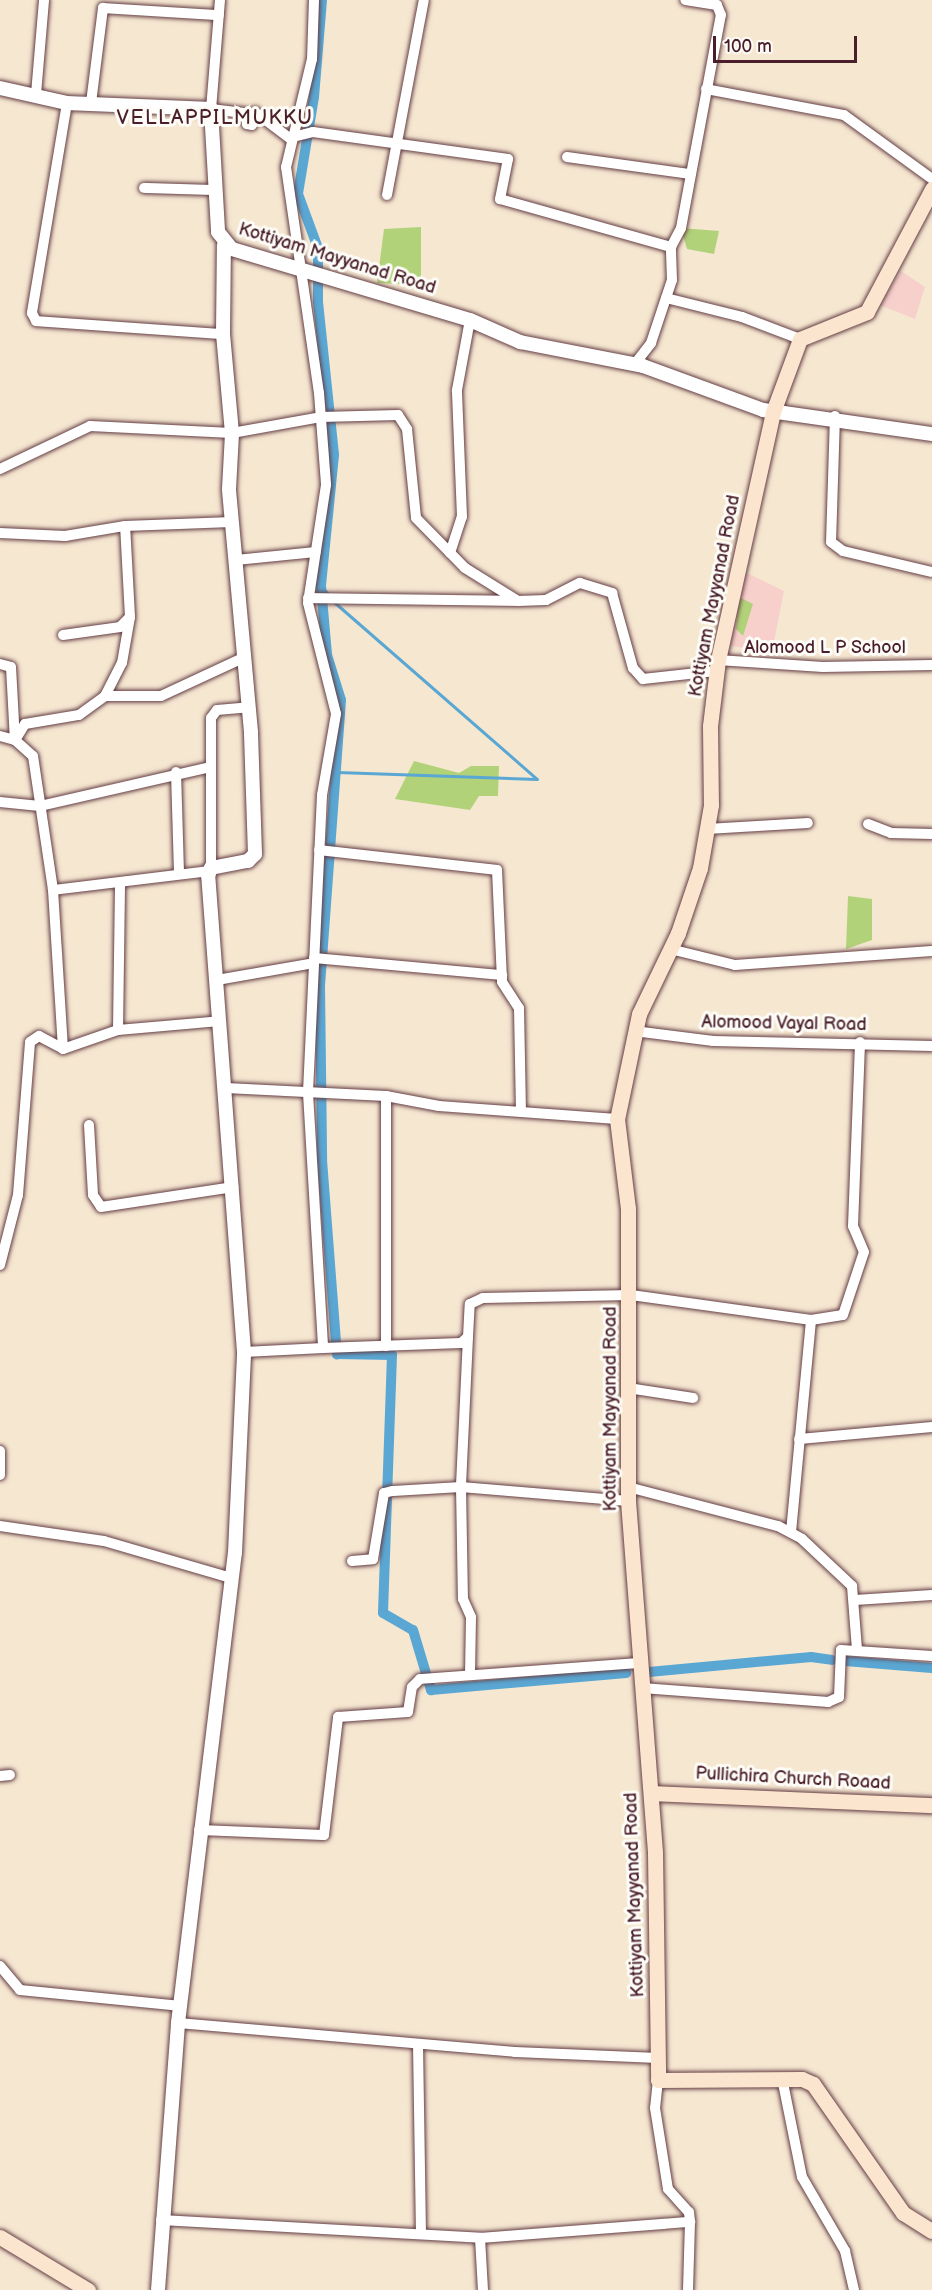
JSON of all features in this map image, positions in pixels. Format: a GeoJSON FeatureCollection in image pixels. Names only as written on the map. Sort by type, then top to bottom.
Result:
{"type":"FeatureCollection","features":[{"type":"Feature","properties":{"kind":"main road"},"geometry":{"type":"LineString","coordinates":[[800,339],[867,312],[932,189]]}},
{"type":"Feature","properties":{"kind":"main road","name":"Kottiyam Mayyanad Road"},"geometry":{"type":"LineString","coordinates":[[658,2080],[652,1793],[628,1494],[631,1295],[617,1119],[634,1031],[692,894],[707,829],[717,666],[773,412],[800,339]]}},
{"type":"Feature","properties":{"kind":"main road","name":"Pullichira Church Roaad"},"geometry":{"type":"LineString","coordinates":[[652,1793],[932,1805]]}},
{"type":"Feature","properties":{"kind":"main road"},"geometry":{"type":"LineString","coordinates":[[658,2080],[782,2078],[813,2084],[903,2213],[932,2231]]}},
{"type":"Feature","properties":{"kind":"main road"},"geometry":{"type":"LineString","coordinates":[[0,2237],[88,2290]]}},
{"type":"Feature","properties":{"kind":"street"},"geometry":{"type":"LineString","coordinates":[[36,94],[44,0]]}},
{"type":"Feature","properties":{"kind":"street"},"geometry":{"type":"LineString","coordinates":[[211,109],[220,0]]}},
{"type":"Feature","properties":{"kind":"street"},"geometry":{"type":"LineString","coordinates":[[314,0],[312,59],[293,139],[287,179],[303,270],[321,417],[326,485],[308,598],[336,714],[319,850],[308,1093],[323,1348]]}},
{"type":"Feature","properties":{"kind":"street"},"geometry":{"type":"LineString","coordinates":[[387,195],[424,0]]}},
{"type":"Feature","properties":{"kind":"street"},"geometry":{"type":"LineString","coordinates":[[634,365],[651,344],[672,280],[671,247],[681,228],[689,174],[721,10],[685,0]]}},
{"type":"Feature","properties":{"kind":"street"},"geometry":{"type":"LineString","coordinates":[[91,103],[103,8],[219,15]]}},
{"type":"Feature","properties":{"kind":"street"},"geometry":{"type":"LineString","coordinates":[[0,88],[36,94],[68,103],[211,109],[246,113],[252,125],[255,112],[293,139]]}},
{"type":"Feature","properties":{"kind":"street"},"geometry":{"type":"LineString","coordinates":[[706,89],[844,115],[932,179]]}},
{"type":"Feature","properties":{"kind":"street"},"geometry":{"type":"LineString","coordinates":[[68,103],[33,317],[42,322],[224,334]]}},
{"type":"Feature","properties":{"kind":"street","name":"Kottiyam Mayyanad Road"},"geometry":{"type":"LineString","coordinates":[[211,109],[216,190],[224,245],[470,321],[520,342],[634,365],[773,412],[835,416],[932,434]]}},
{"type":"Feature","properties":{"kind":"street"},"geometry":{"type":"LineString","coordinates":[[293,139],[313,132],[396,146],[508,159],[500,199],[671,247]]}},
{"type":"Feature","properties":{"kind":"street"},"geometry":{"type":"LineString","coordinates":[[567,157],[689,174]]}},
{"type":"Feature","properties":{"kind":"street"},"geometry":{"type":"LineString","coordinates":[[144,188],[216,190]]}},
{"type":"Feature","properties":{"kind":"street"},"geometry":{"type":"LineString","coordinates":[[53,890],[120,884],[179,871],[210,870],[248,861],[255,854],[249,707],[232,522],[232,433],[224,334],[224,245]]}},
{"type":"Feature","properties":{"kind":"street"},"geometry":{"type":"LineString","coordinates":[[666,298],[724,311],[800,339]]}},
{"type":"Feature","properties":{"kind":"street"},"geometry":{"type":"LineString","coordinates":[[450,553],[462,518],[457,390],[470,321]]}},
{"type":"Feature","properties":{"kind":"street"},"geometry":{"type":"LineString","coordinates":[[0,469],[90,426],[232,433],[321,417],[398,415],[404,421],[416,518],[450,553],[518,601]]}},
{"type":"Feature","properties":{"kind":"street"},"geometry":{"type":"LineString","coordinates":[[835,416],[831,542],[843,551],[932,572]]}},
{"type":"Feature","properties":{"kind":"street"},"geometry":{"type":"LineString","coordinates":[[0,533],[64,536],[125,526],[232,522]]}},
{"type":"Feature","properties":{"kind":"street"},"geometry":{"type":"LineString","coordinates":[[15,740],[25,724],[79,715],[105,696],[122,663],[130,617],[125,526]]}},
{"type":"Feature","properties":{"kind":"street"},"geometry":{"type":"LineString","coordinates":[[236,560],[316,552]]}},
{"type":"Feature","properties":{"kind":"street","name":"Alomood L P School"},"geometry":{"type":"LineString","coordinates":[[518,601],[546,600],[580,584],[612,593],[638,675],[717,666],[932,665]]}},
{"type":"Feature","properties":{"kind":"street"},"geometry":{"type":"LineString","coordinates":[[308,598],[518,601]]}},
{"type":"Feature","properties":{"kind":"street"},"geometry":{"type":"LineString","coordinates":[[63,635],[120,627],[130,617]]}},
{"type":"Feature","properties":{"kind":"street"},"geometry":{"type":"LineString","coordinates":[[105,696],[161,696],[244,657]]}},
{"type":"Feature","properties":{"kind":"street"},"geometry":{"type":"LineString","coordinates":[[0,664],[11,667],[15,740]]}},
{"type":"Feature","properties":{"kind":"street"},"geometry":{"type":"LineString","coordinates":[[158,2290],[161,2220],[178,2023],[231,1578],[244,1352],[210,870],[212,714],[249,707]]}},
{"type":"Feature","properties":{"kind":"street"},"geometry":{"type":"LineString","coordinates":[[0,736],[15,740],[33,756],[53,890],[63,1049]]}},
{"type":"Feature","properties":{"kind":"street"},"geometry":{"type":"LineString","coordinates":[[0,802],[40,806],[176,772],[210,767]]}},
{"type":"Feature","properties":{"kind":"street"},"geometry":{"type":"LineString","coordinates":[[176,772],[179,871]]}},
{"type":"Feature","properties":{"kind":"street"},"geometry":{"type":"LineString","coordinates":[[707,829],[808,823]]}},
{"type":"Feature","properties":{"kind":"street"},"geometry":{"type":"LineString","coordinates":[[867,824],[891,833],[932,834]]}},
{"type":"Feature","properties":{"kind":"street"},"geometry":{"type":"LineString","coordinates":[[319,850],[493,867],[499,877],[502,975],[506,989],[518,1000],[521,1112]]}},
{"type":"Feature","properties":{"kind":"street"},"geometry":{"type":"LineString","coordinates":[[118,1030],[120,884]]}},
{"type":"Feature","properties":{"kind":"street"},"geometry":{"type":"LineString","coordinates":[[670,949],[735,965],[932,951]]}},
{"type":"Feature","properties":{"kind":"street"},"geometry":{"type":"LineString","coordinates":[[217,980],[314,961],[502,975]]}},
{"type":"Feature","properties":{"kind":"street"},"geometry":{"type":"LineString","coordinates":[[0,1265],[18,1195],[28,1047],[39,1036],[63,1049],[118,1030],[220,1021]]}},
{"type":"Feature","properties":{"kind":"street","name":"Alomood Vayal Road"},"geometry":{"type":"LineString","coordinates":[[634,1031],[713,1041],[860,1042],[932,1046]]}},
{"type":"Feature","properties":{"kind":"street"},"geometry":{"type":"LineString","coordinates":[[470,1675],[471,1617],[463,1599],[461,1487],[470,1304],[477,1298],[631,1295],[811,1320],[843,1315],[864,1252],[853,1226],[860,1042]]}},
{"type":"Feature","properties":{"kind":"street"},"geometry":{"type":"LineString","coordinates":[[226,1088],[386,1096],[521,1112],[617,1119]]}},
{"type":"Feature","properties":{"kind":"street"},"geometry":{"type":"LineString","coordinates":[[386,1096],[386,1346]]}},
{"type":"Feature","properties":{"kind":"street"},"geometry":{"type":"LineString","coordinates":[[89,1125],[93,1195],[101,1207],[233,1187]]}},
{"type":"Feature","properties":{"kind":"street"},"geometry":{"type":"LineString","coordinates":[[790,1532],[811,1320]]}},
{"type":"Feature","properties":{"kind":"street"},"geometry":{"type":"LineString","coordinates":[[244,1352],[462,1343],[468,1337]]}},
{"type":"Feature","properties":{"kind":"street"},"geometry":{"type":"LineString","coordinates":[[628,1388],[693,1398]]}},
{"type":"Feature","properties":{"kind":"street"},"geometry":{"type":"LineString","coordinates":[[799,1439],[932,1427]]}},
{"type":"Feature","properties":{"kind":"street"},"geometry":{"type":"LineString","coordinates":[[0,1451],[0,1475]]}},
{"type":"Feature","properties":{"kind":"street"},"geometry":{"type":"LineString","coordinates":[[352,1561],[373,1559],[384,1493],[461,1487],[628,1494],[790,1532],[846,1578],[855,1600],[857,1650]]}},
{"type":"Feature","properties":{"kind":"street"},"geometry":{"type":"LineString","coordinates":[[0,1526],[104,1541],[231,1578]]}},
{"type":"Feature","properties":{"kind":"street"},"geometry":{"type":"LineString","coordinates":[[855,1600],[932,1594]]}},
{"type":"Feature","properties":{"kind":"street"},"geometry":{"type":"LineString","coordinates":[[642,1688],[828,1702],[839,1697],[841,1650],[932,1656]]}},
{"type":"Feature","properties":{"kind":"street"},"geometry":{"type":"LineString","coordinates":[[200,1830],[324,1835],[338,1717],[408,1712],[415,1682],[470,1675],[640,1663]]}},
{"type":"Feature","properties":{"kind":"street"},"geometry":{"type":"LineString","coordinates":[[0,1966],[20,1990],[181,2006]]}},
{"type":"Feature","properties":{"kind":"street"},"geometry":{"type":"LineString","coordinates":[[178,2023],[418,2044],[658,2058]]}},
{"type":"Feature","properties":{"kind":"street"},"geometry":{"type":"LineString","coordinates":[[418,2044],[421,2234]]}},
{"type":"Feature","properties":{"kind":"street"},"geometry":{"type":"LineString","coordinates":[[782,2078],[800,2170],[845,2251],[854,2290]]}},
{"type":"Feature","properties":{"kind":"street"},"geometry":{"type":"LineString","coordinates":[[658,2080],[655,2108],[668,2189],[689,2212],[688,2290]]}},
{"type":"Feature","properties":{"kind":"street"},"geometry":{"type":"LineString","coordinates":[[161,2220],[480,2238],[690,2222]]}},
{"type":"Feature","properties":{"kind":"street"},"geometry":{"type":"LineString","coordinates":[[480,2238],[483,2290]]}},
{"type":"Feature","properties":{"kind":"shaded area"},"geometry":{"type":"Polygon","coordinates":[[[901,271],[925,287],[915,319],[880,305],[901,271]]]}},
{"type":"Feature","properties":{"kind":"shaded area"},"geometry":{"type":"Polygon","coordinates":[[[743,571],[784,591],[772,652],[725,645],[743,571]]]}},
{"type":"Feature","properties":{"kind":"green space"},"geometry":{"type":"Polygon","coordinates":[[[421,227],[421,285],[377,283],[384,229],[421,227]]]}},
{"type":"Feature","properties":{"kind":"green space"},"geometry":{"type":"Polygon","coordinates":[[[681,228],[719,231],[714,254],[687,249],[681,228]]]}},
{"type":"Feature","properties":{"kind":"green space"},"geometry":{"type":"Polygon","coordinates":[[[739,597],[753,604],[743,636],[736,629],[739,597]]]}},
{"type":"Feature","properties":{"kind":"green space"},"geometry":{"type":"Polygon","coordinates":[[[414,761],[459,773],[471,766],[499,766],[498,796],[479,796],[470,810],[395,799],[414,761]]]}},
{"type":"Feature","properties":{"kind":"green space"},"geometry":{"type":"Polygon","coordinates":[[[848,896],[872,899],[872,940],[846,949],[848,896]]]}},
{"type":"Feature","properties":{"kind":"waterway"},"geometry":{"type":"LineString","coordinates":[[322,0],[314,97],[298,194],[318,248],[318,302],[334,455],[321,586],[327,655],[341,700],[320,986],[322,1160],[337,1354],[392,1355],[383,1613],[413,1630],[431,1690],[626,1673]]}},
{"type":"Feature","properties":{"kind":"waterway"},"geometry":{"type":"LineString","coordinates":[[321,586],[328,594]]}},
{"type":"Feature","properties":{"kind":"waterway"},"geometry":{"type":"LineString","coordinates":[[334,602],[537,779],[337,772]]}},
{"type":"Feature","properties":{"kind":"waterway"},"geometry":{"type":"LineString","coordinates":[[649,1672],[811,1657],[832,1660]]}},
{"type":"Feature","properties":{"kind":"waterway"},"geometry":{"type":"LineString","coordinates":[[845,1661],[932,1668]]}},
{"type":"Feature","properties":{"kind":"district","name":"VELLAPPILMUKKU"},"geometry":{"type":"Point","coordinates":[215,118]}}]}
